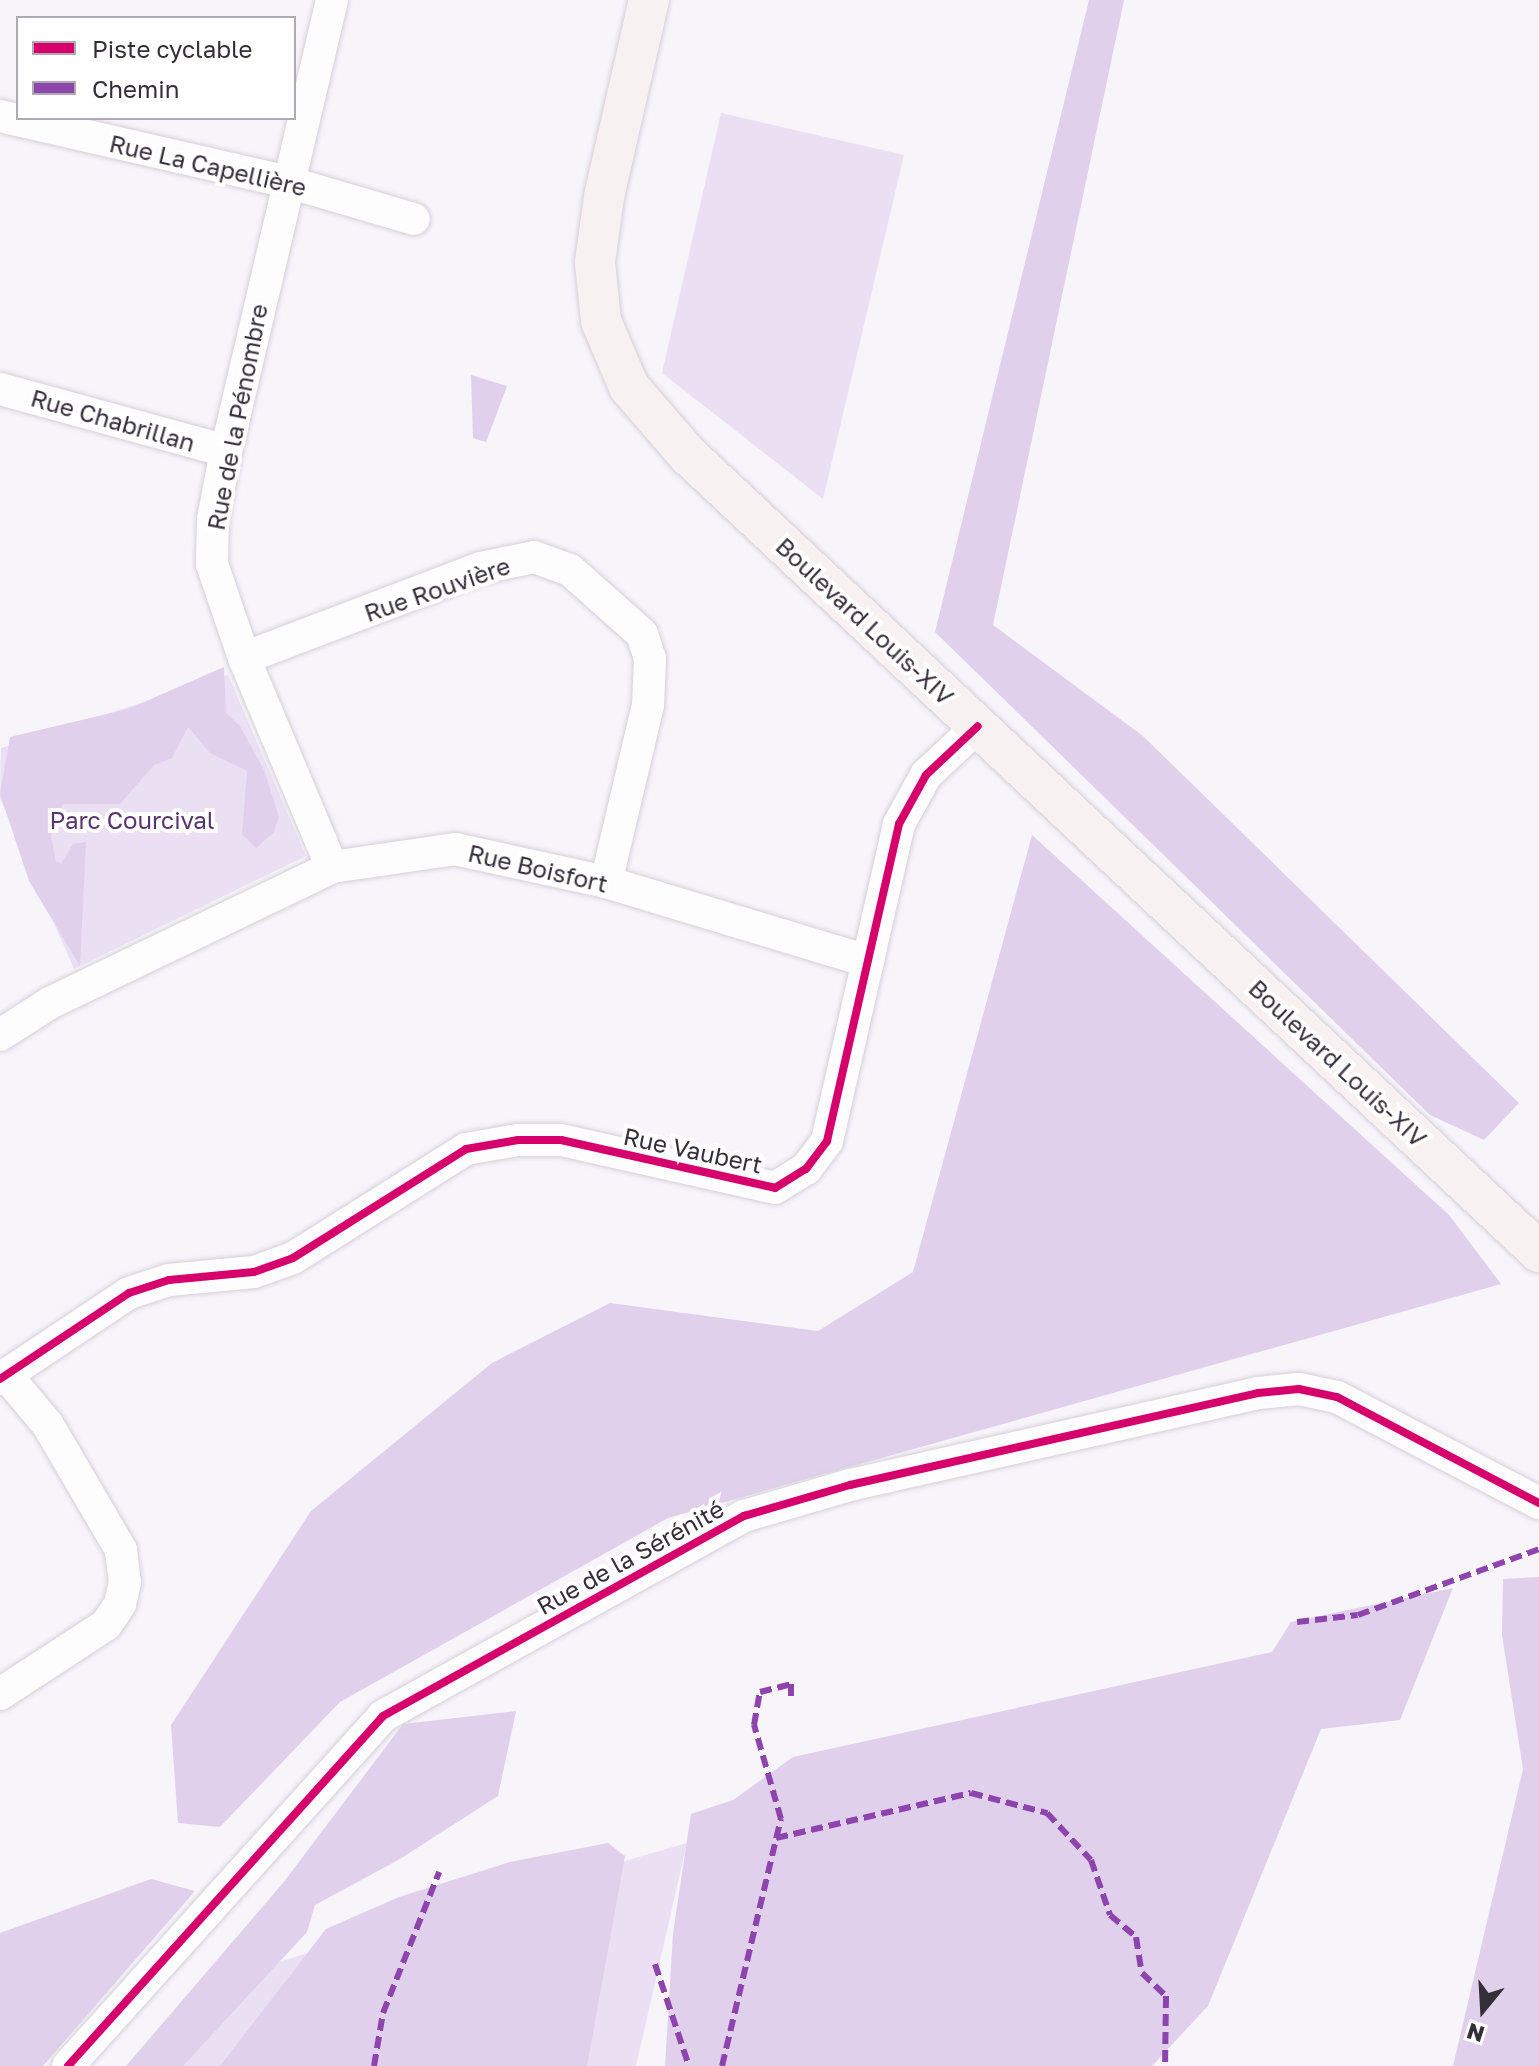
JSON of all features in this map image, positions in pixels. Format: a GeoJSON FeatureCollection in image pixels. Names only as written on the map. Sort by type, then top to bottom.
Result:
{"type":"FeatureCollection","features":[{"type":"Feature","properties":{"kind":"main road","name":"Boulevard Louis-XIV"},"geometry":{"type":"LineString","coordinates":[[649,0],[604,197],[595,262],[601,321],[629,387],[688,455],[1539,1252]]}},
{"type":"Feature","properties":{"kind":"street","name":"Rue de la Pénombre"},"geometry":{"type":"LineString","coordinates":[[332,0],[226,451],[213,519],[212,564],[244,658],[332,867]]}},
{"type":"Feature","properties":{"kind":"street","name":"Rue La Capellière"},"geometry":{"type":"LineString","coordinates":[[17,120],[288,182],[414,219]]}},
{"type":"Feature","properties":{"kind":"street","name":"Rue Chabrillan"},"geometry":{"type":"LineString","coordinates":[[0,389],[226,451]]}},
{"type":"Feature","properties":{"kind":"street","name":"Rue Rouvière"},"geometry":{"type":"LineString","coordinates":[[244,658],[481,568],[534,557],[570,570],[602,593],[642,634],[650,659],[648,705],[606,882]]}},
{"type":"Feature","properties":{"kind":"street","name":"Rue Vaubert"},"geometry":{"type":"LineString","coordinates":[[3,1377],[129,1293],[169,1280],[254,1272],[293,1258],[466,1149],[518,1140],[561,1140],[775,1188],[806,1169],[827,1141],[899,824],[926,775],[978,726]]}},
{"type":"Feature","properties":{"kind":"street","name":"Rue Boisfort"},"geometry":{"type":"LineString","coordinates":[[0,1035],[50,1003],[332,867],[455,849],[606,882],[868,961]]}},
{"type":"Feature","properties":{"kind":"street"},"geometry":{"type":"LineString","coordinates":[[0,1694],[106,1625],[120,1604],[125,1583],[121,1550],[48,1425],[3,1377]]}},
{"type":"Feature","properties":{"kind":"street","name":"Rue de la Sérénité"},"geometry":{"type":"LineString","coordinates":[[68,2066],[383,1716],[744,1516],[850,1485],[1258,1393],[1299,1389],[1337,1397],[1539,1503]]}},
{"type":"Feature","properties":{"kind":"green space"},"geometry":{"type":"Polygon","coordinates":[[[721,113],[904,155],[823,499],[662,373],[721,113]]]}},
{"type":"Feature","properties":{"kind":"green space","name":"Parc Courcival"},"geometry":{"type":"Polygon","coordinates":[[[228,675],[306,856],[74,969],[0,798],[1,748],[228,675]]]}},
{"type":"Feature","properties":{"kind":"green space"},"geometry":{"type":"Polygon","coordinates":[[[687,1843],[636,2066],[145,2066],[216,1980],[687,1843]]]}},
{"type":"Feature","properties":{"kind":"shaded area"},"geometry":{"type":"Polygon","coordinates":[[[1089,0],[1124,0],[993,625],[1143,736],[1519,1103],[1484,1140],[1430,1115],[935,632],[1089,0]]]}},
{"type":"Feature","properties":{"kind":"shaded area"},"geometry":{"type":"Polygon","coordinates":[[[471,375],[507,386],[486,442],[473,438],[471,375]]]}},
{"type":"Feature","properties":{"kind":"shaded area"},"geometry":{"type":"Polygon","coordinates":[[[224,667],[226,713],[240,726],[264,770],[279,817],[274,832],[256,848],[242,834],[247,771],[210,753],[188,727],[172,758],[154,765],[120,804],[63,804],[51,836],[56,861],[61,864],[73,844],[86,842],[80,966],[29,881],[0,794],[10,737],[128,709],[224,667]]]}},
{"type":"Feature","properties":{"kind":"shaded area"},"geometry":{"type":"Polygon","coordinates":[[[1032,835],[1449,1215],[1501,1284],[668,1518],[340,1702],[220,1827],[178,1823],[171,1725],[311,1511],[492,1363],[610,1303],[818,1331],[913,1272],[1032,835]]]}},
{"type":"Feature","properties":{"kind":"shaded area"},"geometry":{"type":"Polygon","coordinates":[[[1539,1577],[1539,2066],[1453,2066],[1523,1769],[1502,1635],[1503,1579],[1539,1577]]]}},
{"type":"Feature","properties":{"kind":"shaded area"},"geometry":{"type":"Polygon","coordinates":[[[1453,1588],[1400,1720],[1321,1729],[1208,2006],[1152,2066],[665,2066],[673,1933],[691,1814],[733,1800],[793,1757],[1272,1652],[1291,1622],[1453,1588]]]}},
{"type":"Feature","properties":{"kind":"shaded area"},"geometry":{"type":"Polygon","coordinates":[[[516,1711],[498,1796],[400,1859],[315,1905],[307,1932],[183,2066],[126,2066],[283,1883],[403,1724],[516,1711]]]}},
{"type":"Feature","properties":{"kind":"shaded area"},"geometry":{"type":"Polygon","coordinates":[[[608,1843],[625,1856],[587,2066],[220,2066],[326,1929],[399,1897],[510,1862],[608,1843]]]}},
{"type":"Feature","properties":{"kind":"shaded area"},"geometry":{"type":"Polygon","coordinates":[[[151,1879],[195,1891],[43,2066],[0,2066],[0,1933],[151,1879]]]}},
{"type":"Feature","properties":{"kind":"marked path"},"geometry":{"type":"LineString","coordinates":[[1297,1622],[1358,1615],[1539,1549]]}},
{"type":"Feature","properties":{"kind":"marked path"},"geometry":{"type":"LineString","coordinates":[[722,2066],[781,1819],[754,1725],[760,1692],[791,1684],[791,1699]]}},
{"type":"Feature","properties":{"kind":"marked path"},"geometry":{"type":"LineString","coordinates":[[776,1838],[971,1793],[1047,1813],[1091,1860],[1110,1915],[1136,1937],[1142,1973],[1166,1996],[1165,2066]]}},
{"type":"Feature","properties":{"kind":"marked path"},"geometry":{"type":"LineString","coordinates":[[374,2066],[383,2013],[439,1872]]}},
{"type":"Feature","properties":{"kind":"marked path"},"geometry":{"type":"LineString","coordinates":[[655,1964],[689,2066]]}},
{"type":"Feature","properties":{"kind":"cycle path"},"geometry":{"type":"LineString","coordinates":[[0,1379],[129,1293],[169,1280],[254,1272],[293,1258],[466,1149],[518,1140],[561,1140],[775,1188],[806,1169],[827,1141],[899,824],[926,775],[978,726]]}},
{"type":"Feature","properties":{"kind":"cycle path"},"geometry":{"type":"LineString","coordinates":[[68,2066],[383,1716],[744,1516],[850,1485],[1258,1393],[1299,1389],[1337,1397],[1539,1503]]}}]}
